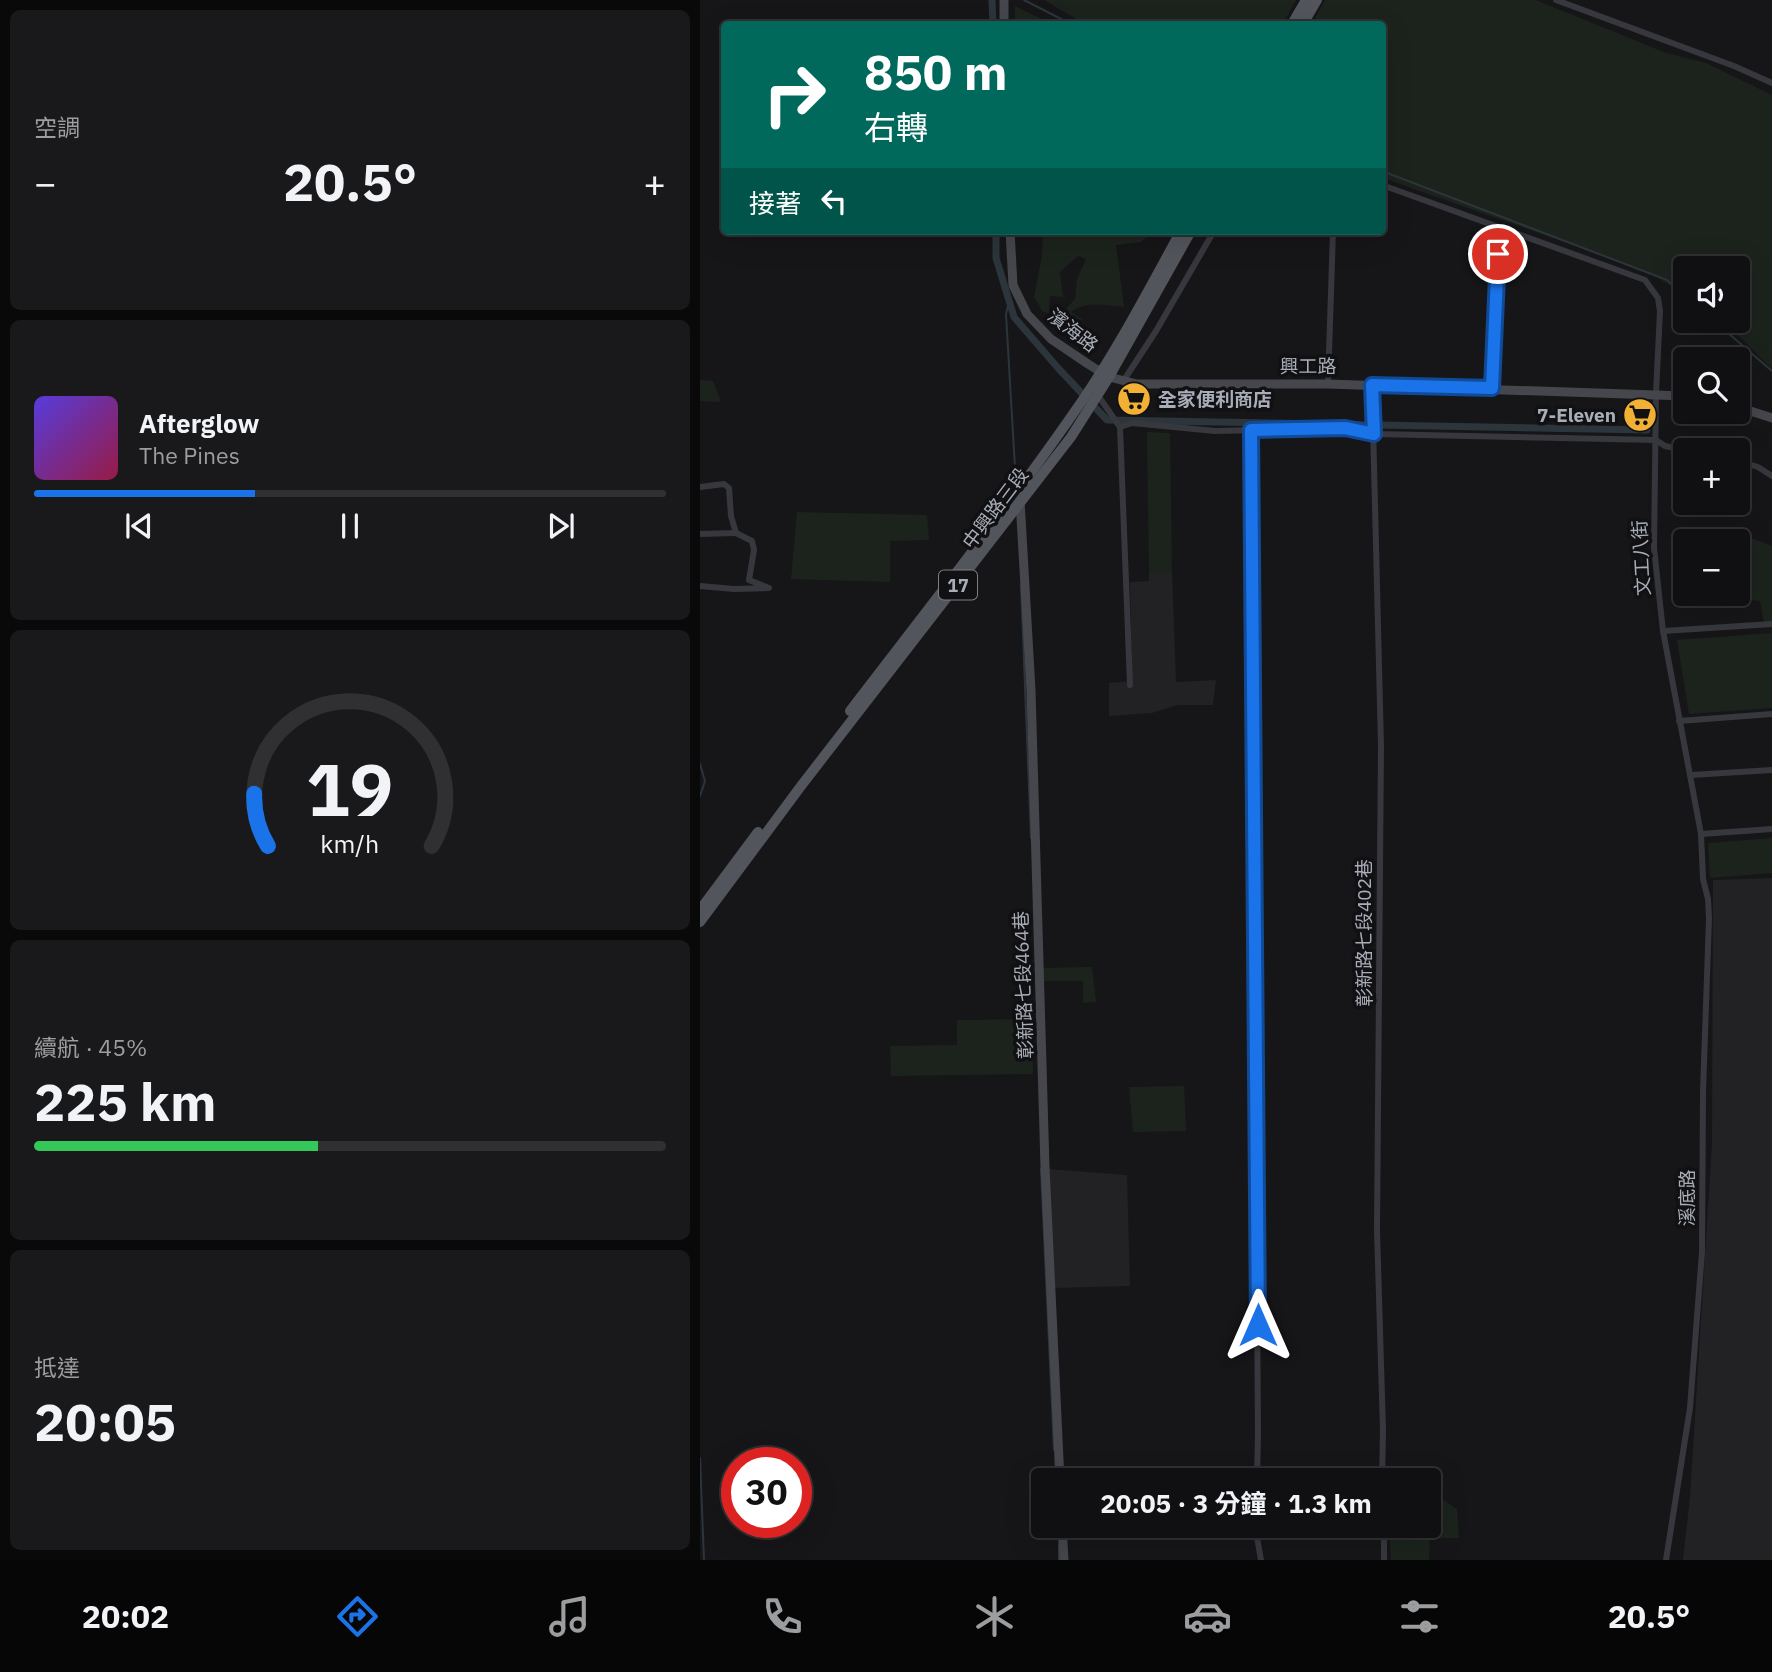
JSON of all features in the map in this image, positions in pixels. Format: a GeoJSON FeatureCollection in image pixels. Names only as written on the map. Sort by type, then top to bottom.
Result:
{"type":"FeatureCollection","features":[{"type":"Feature","properties":{"kind":"main road"},"geometry":{"type":"LineString","coordinates":[[1294,21],[1306,0]]}},
{"type":"Feature","properties":{"kind":"main road"},"geometry":{"type":"LineString","coordinates":[[1305,21],[1317,0]]}},
{"type":"Feature","properties":{"kind":"main road","name":"中興路三段"},"geometry":{"type":"LineString","coordinates":[[700,922],[801,786],[1071,437],[1097,395],[1135,315],[1179,235]]}},
{"type":"Feature","properties":{"kind":"main road","name":"中興路三段"},"geometry":{"type":"LineString","coordinates":[[1105,374],[1189,235]]}},
{"type":"Feature","properties":{"kind":"main road","name":"中興路三段"},"geometry":{"type":"LineString","coordinates":[[700,910],[1019,489],[1097,395]]}},
{"type":"Feature","properties":{"kind":"street"},"geometry":{"type":"LineString","coordinates":[[1004,0],[1004,21]]}},
{"type":"Feature","properties":{"kind":"street"},"geometry":{"type":"LineString","coordinates":[[1556,0],[1734,66],[1772,83]]}},
{"type":"Feature","properties":{"kind":"street","name":"文工八街"},"geometry":{"type":"LineString","coordinates":[[1386,186],[1645,281],[1658,298],[1660,311],[1654,548],[1663,631],[1701,835]]}},
{"type":"Feature","properties":{"kind":"street","name":"濱海路"},"geometry":{"type":"LineString","coordinates":[[1010,235],[1013,285],[1027,314],[1051,340],[1105,374]]}},
{"type":"Feature","properties":{"kind":"street"},"geometry":{"type":"LineString","coordinates":[[1124,380],[1212,235]]}},
{"type":"Feature","properties":{"kind":"street"},"geometry":{"type":"LineString","coordinates":[[1328,384],[1333,235]]}},
{"type":"Feature","properties":{"kind":"street"},"geometry":{"type":"LineString","coordinates":[[1492,388],[1498,254]]}},
{"type":"Feature","properties":{"kind":"street","name":"興工路"},"geometry":{"type":"LineString","coordinates":[[1105,374],[1124,380],[1156,384],[1328,384],[1673,395]]}},
{"type":"Feature","properties":{"kind":"street","name":"彰新路七段402巷"},"geometry":{"type":"LineString","coordinates":[[1372,385],[1381,746],[1377,1230],[1382,1468]]}},
{"type":"Feature","properties":{"kind":"street"},"geometry":{"type":"LineString","coordinates":[[1097,395],[1119,424],[1130,685]]}},
{"type":"Feature","properties":{"kind":"street"},"geometry":{"type":"LineString","coordinates":[[1750,411],[1772,418]]}},
{"type":"Feature","properties":{"kind":"street"},"geometry":{"type":"LineString","coordinates":[[1119,424],[1214,430],[1345,428],[1374,434],[1656,440],[1673,448]]}},
{"type":"Feature","properties":{"kind":"street"},"geometry":{"type":"LineString","coordinates":[[1251,430],[1257,1468]]}},
{"type":"Feature","properties":{"kind":"street"},"geometry":{"type":"LineString","coordinates":[[1750,465],[1772,476]]}},
{"type":"Feature","properties":{"kind":"street"},"geometry":{"type":"LineString","coordinates":[[700,487],[724,484],[729,488],[731,516],[736,533]]}},
{"type":"Feature","properties":{"kind":"street","name":"彰新路七段464巷"},"geometry":{"type":"LineString","coordinates":[[1019,489],[1031,690],[1045,1167],[1059,1468]]}},
{"type":"Feature","properties":{"kind":"street"},"geometry":{"type":"LineString","coordinates":[[700,534],[736,533],[752,541],[754,550],[749,580],[769,588],[700,586]]}},
{"type":"Feature","properties":{"kind":"street"},"geometry":{"type":"LineString","coordinates":[[1663,631],[1772,624]]}},
{"type":"Feature","properties":{"kind":"street"},"geometry":{"type":"LineString","coordinates":[[1679,721],[1772,714]]}},
{"type":"Feature","properties":{"kind":"street"},"geometry":{"type":"LineString","coordinates":[[1691,775],[1772,770]]}},
{"type":"Feature","properties":{"kind":"street"},"geometry":{"type":"LineString","coordinates":[[1701,835],[1772,829]]}},
{"type":"Feature","properties":{"kind":"street","name":"溪底路"},"geometry":{"type":"LineString","coordinates":[[1666,1560],[1690,1408],[1702,1252],[1703,1092],[1709,918],[1703,879],[1701,835]]}},
{"type":"Feature","properties":{"kind":"street"},"geometry":{"type":"LineString","coordinates":[[1063,1538],[1064,1560]]}},
{"type":"Feature","properties":{"kind":"street"},"geometry":{"type":"LineString","coordinates":[[1257,1538],[1261,1560]]}},
{"type":"Feature","properties":{"kind":"street"},"geometry":{"type":"LineString","coordinates":[[1384,1538],[1384,1560]]}},
{"type":"Feature","properties":{"kind":"shaded area"},"geometry":{"type":"Polygon","coordinates":[[[1044,0],[1296,0],[1285,21],[1080,21],[1044,0]]]}},
{"type":"Feature","properties":{"kind":"shaded area"},"geometry":{"type":"Polygon","coordinates":[[[1325,0],[1536,0],[1666,53],[1706,63],[1772,95],[1772,369],[1734,333],[1750,333],[1750,256],[1673,256],[1673,287],[1646,271],[1386,179],[1386,21],[1314,21],[1325,0]]]}},
{"type":"Feature","properties":{"kind":"shaded area"},"geometry":{"type":"Polygon","coordinates":[[[1015,6],[1046,21],[1015,21],[1015,6]]]}},
{"type":"Feature","properties":{"kind":"shaded area"},"geometry":{"type":"Polygon","coordinates":[[[1043,235],[1149,235],[1141,242],[1116,245],[1124,307],[1097,305],[1077,308],[1071,312],[1083,320],[1056,329],[1055,320],[1075,299],[1077,279],[1086,259],[1078,256],[1060,272],[1063,297],[1050,296],[1049,313],[1043,312],[1034,297],[1042,256],[1043,235]]]}},
{"type":"Feature","properties":{"kind":"shaded area"},"geometry":{"type":"Polygon","coordinates":[[[700,380],[713,381],[721,402],[700,401],[700,380]]]}},
{"type":"Feature","properties":{"kind":"shaded area"},"geometry":{"type":"Polygon","coordinates":[[[1147,432],[1170,433],[1172,573],[1149,573],[1147,432]]]}},
{"type":"Feature","properties":{"kind":"shaded area"},"geometry":{"type":"Polygon","coordinates":[[[797,512],[927,515],[929,540],[890,541],[890,582],[791,579],[797,512]]]}},
{"type":"Feature","properties":{"kind":"shaded area"},"geometry":{"type":"Polygon","coordinates":[[[1750,538],[1772,546],[1772,622],[1764,623],[1760,601],[1750,600],[1750,538]]]}},
{"type":"Feature","properties":{"kind":"shaded area"},"geometry":{"type":"Polygon","coordinates":[[[1149,573],[1172,573],[1176,682],[1216,680],[1213,705],[1177,705],[1152,713],[1109,716],[1109,683],[1132,681],[1130,582],[1149,581],[1149,573]]]}},
{"type":"Feature","properties":{"kind":"shaded area"},"geometry":{"type":"Polygon","coordinates":[[[1772,633],[1772,708],[1689,714],[1677,640],[1772,633]]]}},
{"type":"Feature","properties":{"kind":"shaded area"},"geometry":{"type":"Polygon","coordinates":[[[1772,838],[1772,873],[1710,878],[1708,843],[1772,838]]]}},
{"type":"Feature","properties":{"kind":"shaded area"},"geometry":{"type":"Polygon","coordinates":[[[1772,878],[1772,1560],[1683,1560],[1690,1497],[1712,1143],[1713,880],[1772,878]]]}},
{"type":"Feature","properties":{"kind":"shaded area"},"geometry":{"type":"Polygon","coordinates":[[[1092,967],[1096,1002],[1083,1003],[1083,981],[1044,981],[1043,968],[1092,967]]]}},
{"type":"Feature","properties":{"kind":"shaded area"},"geometry":{"type":"Polygon","coordinates":[[[1032,1019],[1033,1074],[891,1076],[890,1046],[957,1045],[957,1020],[1032,1019]]]}},
{"type":"Feature","properties":{"kind":"shaded area"},"geometry":{"type":"Polygon","coordinates":[[[1184,1086],[1186,1131],[1133,1132],[1129,1087],[1184,1086]]]}},
{"type":"Feature","properties":{"kind":"shaded area"},"geometry":{"type":"Polygon","coordinates":[[[1048,1169],[1127,1175],[1130,1286],[1054,1288],[1048,1169]]]}},
{"type":"Feature","properties":{"kind":"shaded area"},"geometry":{"type":"Polygon","coordinates":[[[1441,1499],[1457,1509],[1459,1538],[1441,1538],[1441,1499]]]}},
{"type":"Feature","properties":{"kind":"shaded area"},"geometry":{"type":"Polygon","coordinates":[[[1390,1538],[1430,1538],[1429,1560],[1391,1560],[1390,1538]]]}},
{"type":"Feature","properties":{"kind":"waterway"},"geometry":{"type":"LineString","coordinates":[[992,0],[993,21]]}},
{"type":"Feature","properties":{"kind":"waterway"},"geometry":{"type":"LineString","coordinates":[[1024,0],[1065,21]]}},
{"type":"Feature","properties":{"kind":"waterway"},"geometry":{"type":"LineString","coordinates":[[1386,173],[1667,280],[1673,285]]}},
{"type":"Feature","properties":{"kind":"waterway"},"geometry":{"type":"LineString","coordinates":[[996,235],[996,258],[1014,317],[1107,420],[1647,430]]}},
{"type":"Feature","properties":{"kind":"waterway"},"geometry":{"type":"LineString","coordinates":[[1009,301],[1006,314],[1016,485]]}},
{"type":"Feature","properties":{"kind":"waterway"},"geometry":{"type":"LineString","coordinates":[[1728,333],[1772,371]]}},
{"type":"Feature","properties":{"kind":"waterway"},"geometry":{"type":"LineString","coordinates":[[1021,585],[1031,838]]}},
{"type":"Feature","properties":{"kind":"waterway"},"geometry":{"type":"LineString","coordinates":[[700,764],[705,781],[700,796]]}},
{"type":"Feature","properties":{"kind":"waterway"},"geometry":{"type":"LineString","coordinates":[[1041,1169],[1054,1450]]}},
{"type":"Feature","properties":{"kind":"waterway"},"geometry":{"type":"LineString","coordinates":[[700,1458],[704,1560]]}},
{"type":"Feature","properties":{"kind":"waterway"},"geometry":{"type":"LineString","coordinates":[[1059,1545],[1059,1560]]}},
{"type":"Feature","properties":{"kind":"place","name":"全家便利商店"},"geometry":{"type":"Point","coordinates":[1134,399]}},
{"type":"Feature","properties":{"kind":"place","name":"7-Eleven"},"geometry":{"type":"Point","coordinates":[1640,415]}},
{"type":"Feature","properties":{"kind":"route"},"geometry":{"type":"LineString","coordinates":[[1258,1325],[1251,430],[1345,428],[1374,434],[1372,385],[1492,388],[1498,254]]}}]}
